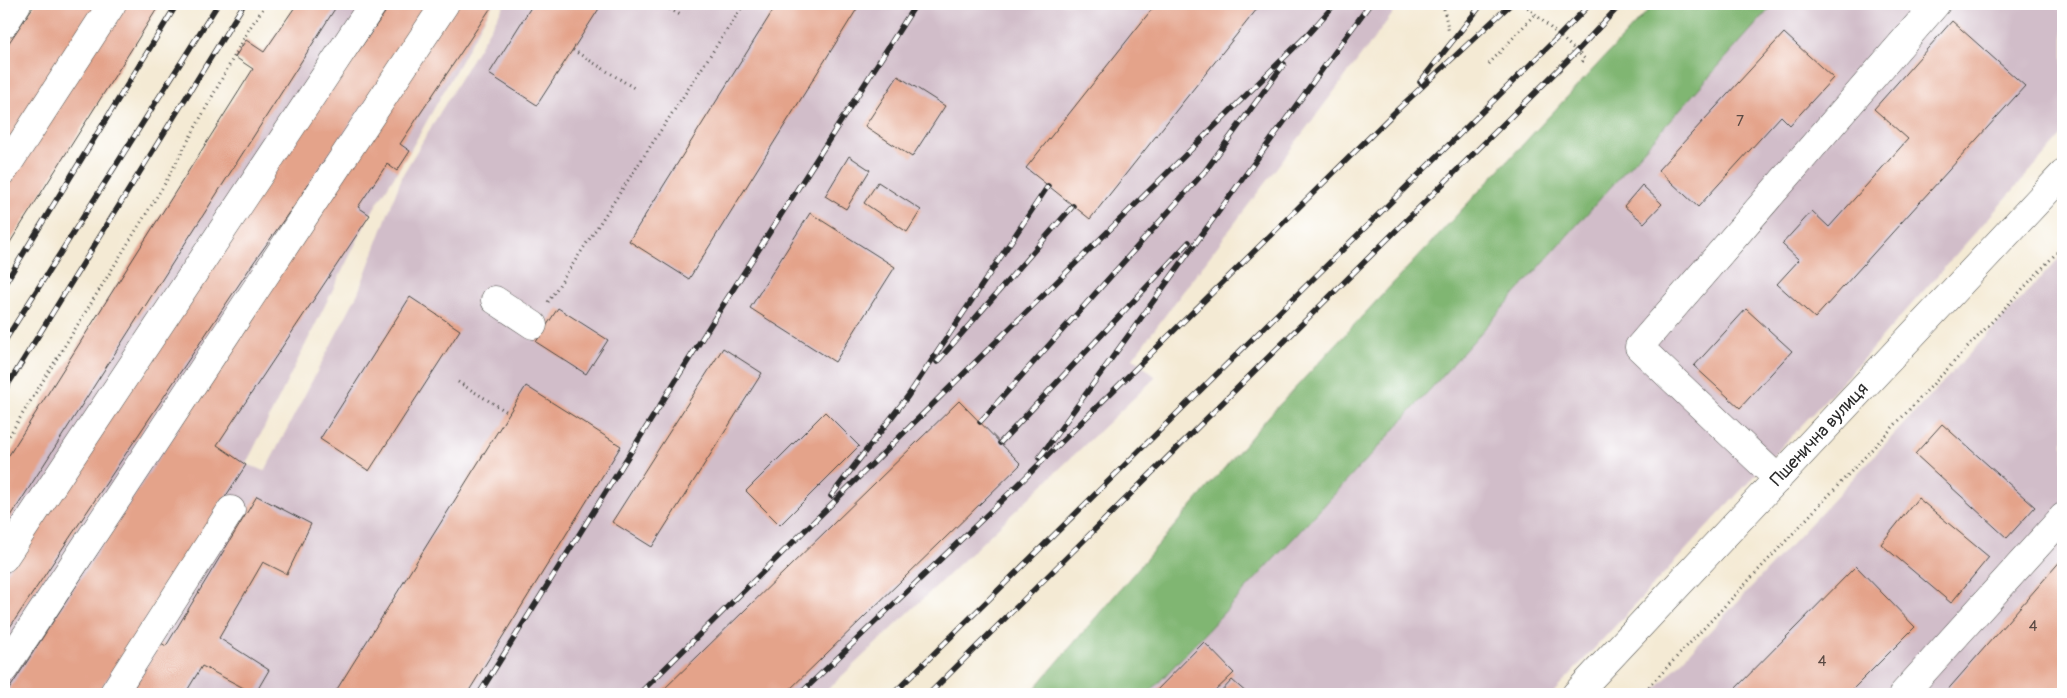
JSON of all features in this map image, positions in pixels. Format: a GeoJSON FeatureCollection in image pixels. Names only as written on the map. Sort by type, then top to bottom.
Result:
{"type":"FeatureCollection","features":[{"type":"Feature","properties":{"kind":"street"},"geometry":{"type":"LineString","coordinates":[[4,24],[17,4]]}},
{"type":"Feature","properties":{"kind":"street"},"geometry":{"type":"LineString","coordinates":[[4,170],[112,4]]}},
{"type":"Feature","properties":{"kind":"street"},"geometry":{"type":"LineString","coordinates":[[4,558],[373,4]]}},
{"type":"Feature","properties":{"kind":"street"},"geometry":{"type":"LineString","coordinates":[[4,669],[444,4]]}},
{"type":"Feature","properties":{"kind":"street"},"geometry":{"type":"LineString","coordinates":[[1778,478],[1639,347],[1936,4]]}},
{"type":"Feature","properties":{"kind":"street","name":"Пшенична вулиця"},"geometry":{"type":"LineString","coordinates":[[1576,694],[2063,174]]}},
{"type":"Feature","properties":{"kind":"street"},"geometry":{"type":"LineString","coordinates":[[495,300],[533,324]]}},
{"type":"Feature","properties":{"kind":"street"},"geometry":{"type":"LineString","coordinates":[[114,694],[231,510]]}},
{"type":"Feature","properties":{"kind":"street"},"geometry":{"type":"LineString","coordinates":[[1903,694],[2063,517]]}},
{"type":"Feature","properties":{"kind":"path"},"geometry":{"type":"LineString","coordinates":[[4,444],[164,185],[249,29],[266,4]]}},
{"type":"Feature","properties":{"kind":"path"},"geometry":{"type":"LineString","coordinates":[[661,4],[682,16]]}},
{"type":"Feature","properties":{"kind":"path"},"geometry":{"type":"LineString","coordinates":[[533,324],[744,4]]}},
{"type":"Feature","properties":{"kind":"path"},"geometry":{"type":"LineString","coordinates":[[1443,4],[1449,33]]}},
{"type":"Feature","properties":{"kind":"path"},"geometry":{"type":"LineString","coordinates":[[1524,4],[1585,59],[1582,62]]}},
{"type":"Feature","properties":{"kind":"path"},"geometry":{"type":"LineString","coordinates":[[1489,64],[1536,14]]}},
{"type":"Feature","properties":{"kind":"path"},"geometry":{"type":"LineString","coordinates":[[572,50],[634,88]]}},
{"type":"Feature","properties":{"kind":"path"},"geometry":{"type":"LineString","coordinates":[[1642,694],[2063,246]]}},
{"type":"Feature","properties":{"kind":"path"},"geometry":{"type":"LineString","coordinates":[[458,382],[509,413]]}},
{"type":"Feature","properties":{"kind":"path"},"geometry":{"type":"LineString","coordinates":[[866,694],[873,688]]}},
{"type":"Feature","properties":{"kind":"shaded area"},"geometry":{"type":"Polygon","coordinates":[[[297,4],[493,4],[410,151],[370,215],[246,464],[265,471],[358,293],[403,174],[505,4],[1400,4],[1133,358],[1156,377],[823,694],[4,694],[4,463],[253,69],[235,57],[246,40],[264,52],[297,4]]]}},
{"type":"Feature","properties":{"kind":"shaded area"},"geometry":{"type":"Polygon","coordinates":[[[1675,4],[2063,4],[2063,134],[1863,359],[1552,694],[1062,694],[1675,4]]]}},
{"type":"Feature","properties":{"kind":"shaded area"},"geometry":{"type":"Polygon","coordinates":[[[2063,254],[2063,694],[1651,694],[2063,254]]]}},
{"type":"Feature","properties":{"kind":"green space"},"geometry":{"type":"Polygon","coordinates":[[[1654,4],[1774,4],[1385,440],[1148,694],[1030,694],[1269,416],[1654,4]]]}},
{"type":"Feature","properties":{"kind":"building"},"geometry":{"type":"Polygon","coordinates":[[[35,4],[103,4],[4,149],[4,50],[35,4]]]}},
{"type":"Feature","properties":{"kind":"building"},"geometry":{"type":"Polygon","coordinates":[[[120,4],[160,4],[4,252],[4,188],[120,4]]]}},
{"type":"Feature","properties":{"kind":"building"},"geometry":{"type":"Polygon","coordinates":[[[297,4],[338,4],[4,527],[4,463],[253,69],[235,57],[246,40],[264,52],[297,4]]]}},
{"type":"Feature","properties":{"kind":"building"},"geometry":{"type":"Polygon","coordinates":[[[391,4],[433,4],[302,193],[306,196],[296,211],[292,208],[254,262],[4,636],[4,577],[226,242],[391,4]]]}},
{"type":"Feature","properties":{"kind":"building"},"geometry":{"type":"Polygon","coordinates":[[[454,4],[489,4],[492,6],[400,144],[410,151],[397,171],[387,164],[358,207],[370,215],[217,445],[246,465],[97,694],[6,694],[454,4]]]}},
{"type":"Feature","properties":{"kind":"building"},"geometry":{"type":"Polygon","coordinates":[[[533,4],[602,4],[537,105],[489,74],[533,4]]]}},
{"type":"Feature","properties":{"kind":"building"},"geometry":{"type":"Polygon","coordinates":[[[777,4],[860,4],[689,279],[629,241],[777,4]]]}},
{"type":"Feature","properties":{"kind":"building"},"geometry":{"type":"Polygon","coordinates":[[[1156,4],[1261,4],[1090,219],[1026,168],[1156,4]]]}},
{"type":"Feature","properties":{"kind":"building"},"geometry":{"type":"Polygon","coordinates":[[[1952,21],[2025,86],[1815,318],[1777,284],[1799,260],[1782,244],[1812,211],[1829,227],[1908,139],[1874,109],[1952,21]]]}},
{"type":"Feature","properties":{"kind":"building"},"geometry":{"type":"Polygon","coordinates":[[[1784,33],[1833,78],[1790,125],[1781,116],[1698,207],[1658,170],[1784,33]]]}},
{"type":"Feature","properties":{"kind":"building"},"geometry":{"type":"Polygon","coordinates":[[[898,76],[945,106],[912,157],[865,126],[898,76]]]}},
{"type":"Feature","properties":{"kind":"building"},"geometry":{"type":"Polygon","coordinates":[[[849,156],[870,170],[846,209],[825,196],[849,156]]]}},
{"type":"Feature","properties":{"kind":"building"},"geometry":{"type":"Polygon","coordinates":[[[878,182],[921,210],[907,232],[864,203],[878,182]]]}},
{"type":"Feature","properties":{"kind":"building"},"geometry":{"type":"Polygon","coordinates":[[[1642,185],[1662,204],[1644,223],[1624,206],[1642,185]]]}},
{"type":"Feature","properties":{"kind":"building"},"geometry":{"type":"Polygon","coordinates":[[[810,213],[895,267],[835,362],[750,308],[810,213]]]}},
{"type":"Feature","properties":{"kind":"building"},"geometry":{"type":"Polygon","coordinates":[[[410,297],[460,330],[369,471],[320,439],[410,297]]]}},
{"type":"Feature","properties":{"kind":"building"},"geometry":{"type":"Polygon","coordinates":[[[558,308],[608,340],[586,374],[536,342],[558,308]]]}},
{"type":"Feature","properties":{"kind":"building"},"geometry":{"type":"Polygon","coordinates":[[[1746,309],[1792,351],[1740,408],[1694,366],[1746,309]]]}},
{"type":"Feature","properties":{"kind":"building"},"geometry":{"type":"Polygon","coordinates":[[[723,348],[762,373],[652,547],[612,522],[723,348]]]}},
{"type":"Feature","properties":{"kind":"building"},"geometry":{"type":"Polygon","coordinates":[[[526,386],[621,446],[467,694],[334,694],[526,386]]]}},
{"type":"Feature","properties":{"kind":"building"},"geometry":{"type":"Polygon","coordinates":[[[959,401],[1021,464],[785,694],[659,694],[959,401]]]}},
{"type":"Feature","properties":{"kind":"building"},"geometry":{"type":"Polygon","coordinates":[[[825,412],[859,446],[780,525],[746,491],[825,412]]]}},
{"type":"Feature","properties":{"kind":"building"},"geometry":{"type":"Polygon","coordinates":[[[1942,424],[2035,507],[2007,538],[1915,454],[1942,424]]]}},
{"type":"Feature","properties":{"kind":"building"},"geometry":{"type":"Polygon","coordinates":[[[257,496],[311,524],[287,574],[263,562],[219,638],[269,670],[255,694],[202,666],[185,694],[130,694],[161,643],[166,646],[257,496]]]}},
{"type":"Feature","properties":{"kind":"building"},"geometry":{"type":"Polygon","coordinates":[[[1918,498],[1989,557],[1951,603],[1881,544],[1918,498]]]}},
{"type":"Feature","properties":{"kind":"building"},"geometry":{"type":"Polygon","coordinates":[[[2063,558],[2063,694],[1944,694],[2063,558]]]}},
{"type":"Feature","properties":{"kind":"building"},"geometry":{"type":"Polygon","coordinates":[[[1856,566],[1915,627],[1848,694],[1730,694],[1856,566]]]}},
{"type":"Feature","properties":{"kind":"building"},"geometry":{"type":"Polygon","coordinates":[[[1204,642],[1234,673],[1212,694],[1153,694],[1204,642]]]}},
{"type":"Feature","properties":{"kind":"building"},"geometry":{"type":"Polygon","coordinates":[[[1232,680],[1248,694],[1219,694],[1232,680]]]}},
{"type":"Feature","properties":{"kind":"railway"},"geometry":{"type":"LineString","coordinates":[[4,285],[177,4]]}},
{"type":"Feature","properties":{"kind":"railway"},"geometry":{"type":"LineString","coordinates":[[4,342],[218,4]]}},
{"type":"Feature","properties":{"kind":"railway"},"geometry":{"type":"LineString","coordinates":[[4,391],[244,4]]}},
{"type":"Feature","properties":{"kind":"railway"},"geometry":{"type":"LineString","coordinates":[[479,694],[718,313],[916,4]]}},
{"type":"Feature","properties":{"kind":"railway"},"geometry":{"type":"LineString","coordinates":[[1301,42],[1335,4]]}},
{"type":"Feature","properties":{"kind":"railway"},"geometry":{"type":"LineString","coordinates":[[1039,458],[1370,4]]}},
{"type":"Feature","properties":{"kind":"railway"},"geometry":{"type":"LineString","coordinates":[[1420,82],[1482,4]]}},
{"type":"Feature","properties":{"kind":"railway"},"geometry":{"type":"LineString","coordinates":[[800,694],[1019,484],[1396,111],[1511,4]]}},
{"type":"Feature","properties":{"kind":"railway"},"geometry":{"type":"LineString","coordinates":[[893,694],[1590,4]]}},
{"type":"Feature","properties":{"kind":"railway"},"geometry":{"type":"LineString","coordinates":[[929,694],[1576,52],[1621,4]]}},
{"type":"Feature","properties":{"kind":"railway"},"geometry":{"type":"LineString","coordinates":[[639,694],[1305,37]]}},
{"type":"Feature","properties":{"kind":"railway"},"geometry":{"type":"LineString","coordinates":[[980,422],[1206,170],[1284,64]]}},
{"type":"Feature","properties":{"kind":"railway"},"geometry":{"type":"LineString","coordinates":[[831,496],[908,396],[1048,186]]}},
{"type":"Feature","properties":{"kind":"railway"},"geometry":{"type":"LineString","coordinates":[[937,362],[1073,206]]}},
{"type":"Feature","properties":{"kind":"railway"},"geometry":{"type":"LineString","coordinates":[[1000,443],[1189,242]]}}]}
